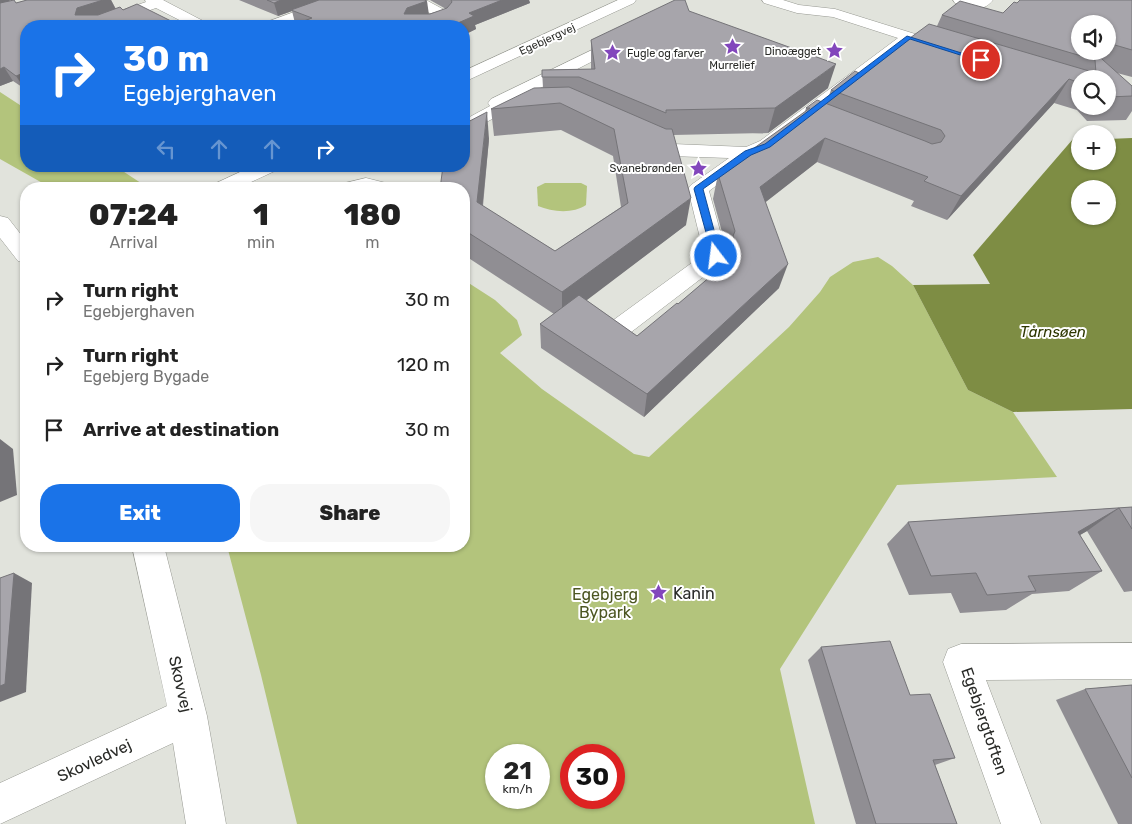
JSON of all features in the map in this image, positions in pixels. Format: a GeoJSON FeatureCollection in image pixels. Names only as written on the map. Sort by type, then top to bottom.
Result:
{"type":"FeatureCollection","features":[{"type":"Feature","properties":{"kind":"street"},"geometry":{"type":"LineString","coordinates":[[285,20],[340,0]]}},
{"type":"Feature","properties":{"kind":"street"},"geometry":{"type":"LineString","coordinates":[[415,0],[445,16],[433,20]]}},
{"type":"Feature","properties":{"kind":"street","name":"Egebjergvej"},"geometry":{"type":"LineString","coordinates":[[470,76],[505,70],[629,0]]}},
{"type":"Feature","properties":{"kind":"street"},"geometry":{"type":"LineString","coordinates":[[769,0],[797,9],[834,13],[936,46]]}},
{"type":"Feature","properties":{"kind":"street"},"geometry":{"type":"LineString","coordinates":[[960,0],[982,3]]}},
{"type":"Feature","properties":{"kind":"street"},"geometry":{"type":"LineString","coordinates":[[106,20],[155,2],[190,20]]}},
{"type":"Feature","properties":{"kind":"street"},"geometry":{"type":"LineString","coordinates":[[282,5],[298,15]]}},
{"type":"Feature","properties":{"kind":"street"},"geometry":{"type":"LineString","coordinates":[[500,108],[497,103],[642,30]]}},
{"type":"Feature","properties":{"kind":"street"},"geometry":{"type":"LineString","coordinates":[[617,330],[716,256],[698,189],[748,153],[816,119],[909,37]]}},
{"type":"Feature","properties":{"kind":"street"},"geometry":{"type":"LineString","coordinates":[[566,68],[569,88]]}},
{"type":"Feature","properties":{"kind":"street"},"geometry":{"type":"LineString","coordinates":[[505,70],[535,84]]}},
{"type":"Feature","properties":{"kind":"street"},"geometry":{"type":"LineString","coordinates":[[470,124],[500,108],[544,108]]}},
{"type":"Feature","properties":{"kind":"street"},"geometry":{"type":"LineString","coordinates":[[625,131],[670,150],[748,153]]}},
{"type":"Feature","properties":{"kind":"street"},"geometry":{"type":"LineString","coordinates":[[235,182],[257,172]]}},
{"type":"Feature","properties":{"kind":"street"},"geometry":{"type":"LineString","coordinates":[[0,222],[20,248]]}},
{"type":"Feature","properties":{"kind":"street","name":"Skovvej"},"geometry":{"type":"LineString","coordinates":[[149,552],[188,716],[206,824]]}},
{"type":"Feature","properties":{"kind":"street","name":"Egebjergtoften"},"geometry":{"type":"LineString","coordinates":[[1021,824],[961,662],[1132,661]]}},
{"type":"Feature","properties":{"kind":"street","name":"Skovledvej"},"geometry":{"type":"LineString","coordinates":[[0,804],[188,716]]}},
{"type":"Feature","properties":{"kind":"green space"},"geometry":{"type":"Polygon","coordinates":[[[0,92],[20,105],[20,170],[0,159],[0,92]]]}},
{"type":"Feature","properties":{"kind":"green space"},"geometry":{"type":"Polygon","coordinates":[[[23,172],[124,172],[139,182],[41,182],[23,172]]]}},
{"type":"Feature","properties":{"kind":"green space"},"geometry":{"type":"Polygon","coordinates":[[[545,183],[581,183],[587,186],[586,205],[569,211],[550,210],[538,206],[537,187],[545,183]]]}},
{"type":"Feature","properties":{"kind":"green space","name":"Egebjerg Bypark"},"geometry":{"type":"Polygon","coordinates":[[[878,257],[892,266],[913,285],[968,390],[1013,412],[1057,477],[897,485],[780,669],[815,824],[297,824],[229,552],[470,552],[470,284],[495,300],[517,320],[522,335],[500,353],[542,389],[634,454],[649,457],[789,327],[820,292],[830,277],[853,262],[878,257]]]}},
{"type":"Feature","properties":{"kind":"water","name":"Tårnsøen"},"geometry":{"type":"Polygon","coordinates":[[[1132,138],[1132,409],[1013,412],[968,390],[913,285],[990,284],[973,255],[1071,141],[1071,170],[1116,170],[1116,139],[1132,138]]]}},
{"type":"Feature","properties":{"kind":"building"},"geometry":{"type":"Polygon","coordinates":[[[14,0],[16,3],[27,0],[103,0],[77,8],[75,15],[98,15],[120,7],[123,10],[137,4],[169,20],[20,20],[20,74],[16,76],[4,67],[0,69],[0,3],[14,0]]]}},
{"type":"Feature","properties":{"kind":"building"},"geometry":{"type":"Polygon","coordinates":[[[267,0],[281,0],[274,3],[267,0]]]}},
{"type":"Feature","properties":{"kind":"building"},"geometry":{"type":"Polygon","coordinates":[[[319,0],[424,0],[427,1],[407,8],[404,14],[430,14],[447,8],[452,2],[451,0],[502,0],[469,13],[474,16],[465,20],[306,20],[312,18],[291,10],[319,0]]]}},
{"type":"Feature","properties":{"kind":"building"},"geometry":{"type":"Polygon","coordinates":[[[675,0],[685,0],[689,11],[836,64],[775,108],[666,110],[666,113],[579,77],[542,77],[542,70],[595,69],[591,40],[675,0]]]}},
{"type":"Feature","properties":{"kind":"building"},"geometry":{"type":"Polygon","coordinates":[[[1020,0],[1132,0],[1132,50],[1116,45],[1116,15],[1071,15],[1071,53],[942,15],[960,1],[1003,13],[1014,2],[1017,3],[1020,0]]]}},
{"type":"Feature","properties":{"kind":"building"},"geometry":{"type":"Polygon","coordinates":[[[929,24],[1086,70],[1071,70],[1071,80],[1069,79],[961,196],[924,181],[928,177],[825,138],[760,187],[788,264],[647,394],[540,324],[579,295],[637,336],[678,304],[738,253],[733,236],[735,231],[718,174],[810,108],[806,108],[817,100],[932,144],[941,142],[945,136],[941,130],[831,90],[855,71],[861,74],[929,24]]]}},
{"type":"Feature","properties":{"kind":"building"},"geometry":{"type":"Polygon","coordinates":[[[1095,60],[1103,60],[1114,70],[1096,70],[1095,60]]]}},
{"type":"Feature","properties":{"kind":"building"},"geometry":{"type":"Polygon","coordinates":[[[1116,72],[1132,86],[1132,96],[1116,97],[1116,72]]]}},
{"type":"Feature","properties":{"kind":"building"},"geometry":{"type":"Polygon","coordinates":[[[569,87],[666,129],[672,129],[691,198],[562,292],[470,234],[470,182],[441,182],[442,172],[470,172],[470,121],[487,112],[477,202],[555,251],[628,203],[614,129],[560,103],[491,109],[534,88],[569,87]]]}},
{"type":"Feature","properties":{"kind":"building"},"geometry":{"type":"Polygon","coordinates":[[[1132,507],[1132,529],[1119,508],[1078,532],[1102,571],[1028,576],[1036,591],[987,595],[976,573],[931,576],[908,522],[1132,507]]]}},
{"type":"Feature","properties":{"kind":"building"},"geometry":{"type":"Polygon","coordinates":[[[14,573],[5,684],[0,686],[0,578],[14,573]]]}},
{"type":"Feature","properties":{"kind":"building"},"geometry":{"type":"Polygon","coordinates":[[[890,641],[910,695],[930,694],[955,758],[933,760],[957,824],[876,824],[821,647],[890,641]]]}},
{"type":"Feature","properties":{"kind":"building"},"geometry":{"type":"Polygon","coordinates":[[[1132,685],[1132,778],[1085,689],[1132,685]]]}},
{"type":"Feature","properties":{"kind":"place","name":"Murrelief"},"geometry":{"type":"Point","coordinates":[732,47]}},
{"type":"Feature","properties":{"kind":"place","name":"Dinoægget"},"geometry":{"type":"Point","coordinates":[835,51]}},
{"type":"Feature","properties":{"kind":"place","name":"Fugle og farver"},"geometry":{"type":"Point","coordinates":[613,53]}},
{"type":"Feature","properties":{"kind":"place","name":"Svanebrønden"},"geometry":{"type":"Point","coordinates":[698,168]}},
{"type":"Feature","properties":{"kind":"place","name":"Kanin"},"geometry":{"type":"Point","coordinates":[659,593]}},
{"type":"Feature","properties":{"kind":"route"},"geometry":{"type":"LineString","coordinates":[[716,256],[698,189],[748,153],[767,145],[909,37],[981,60]]}}]}
